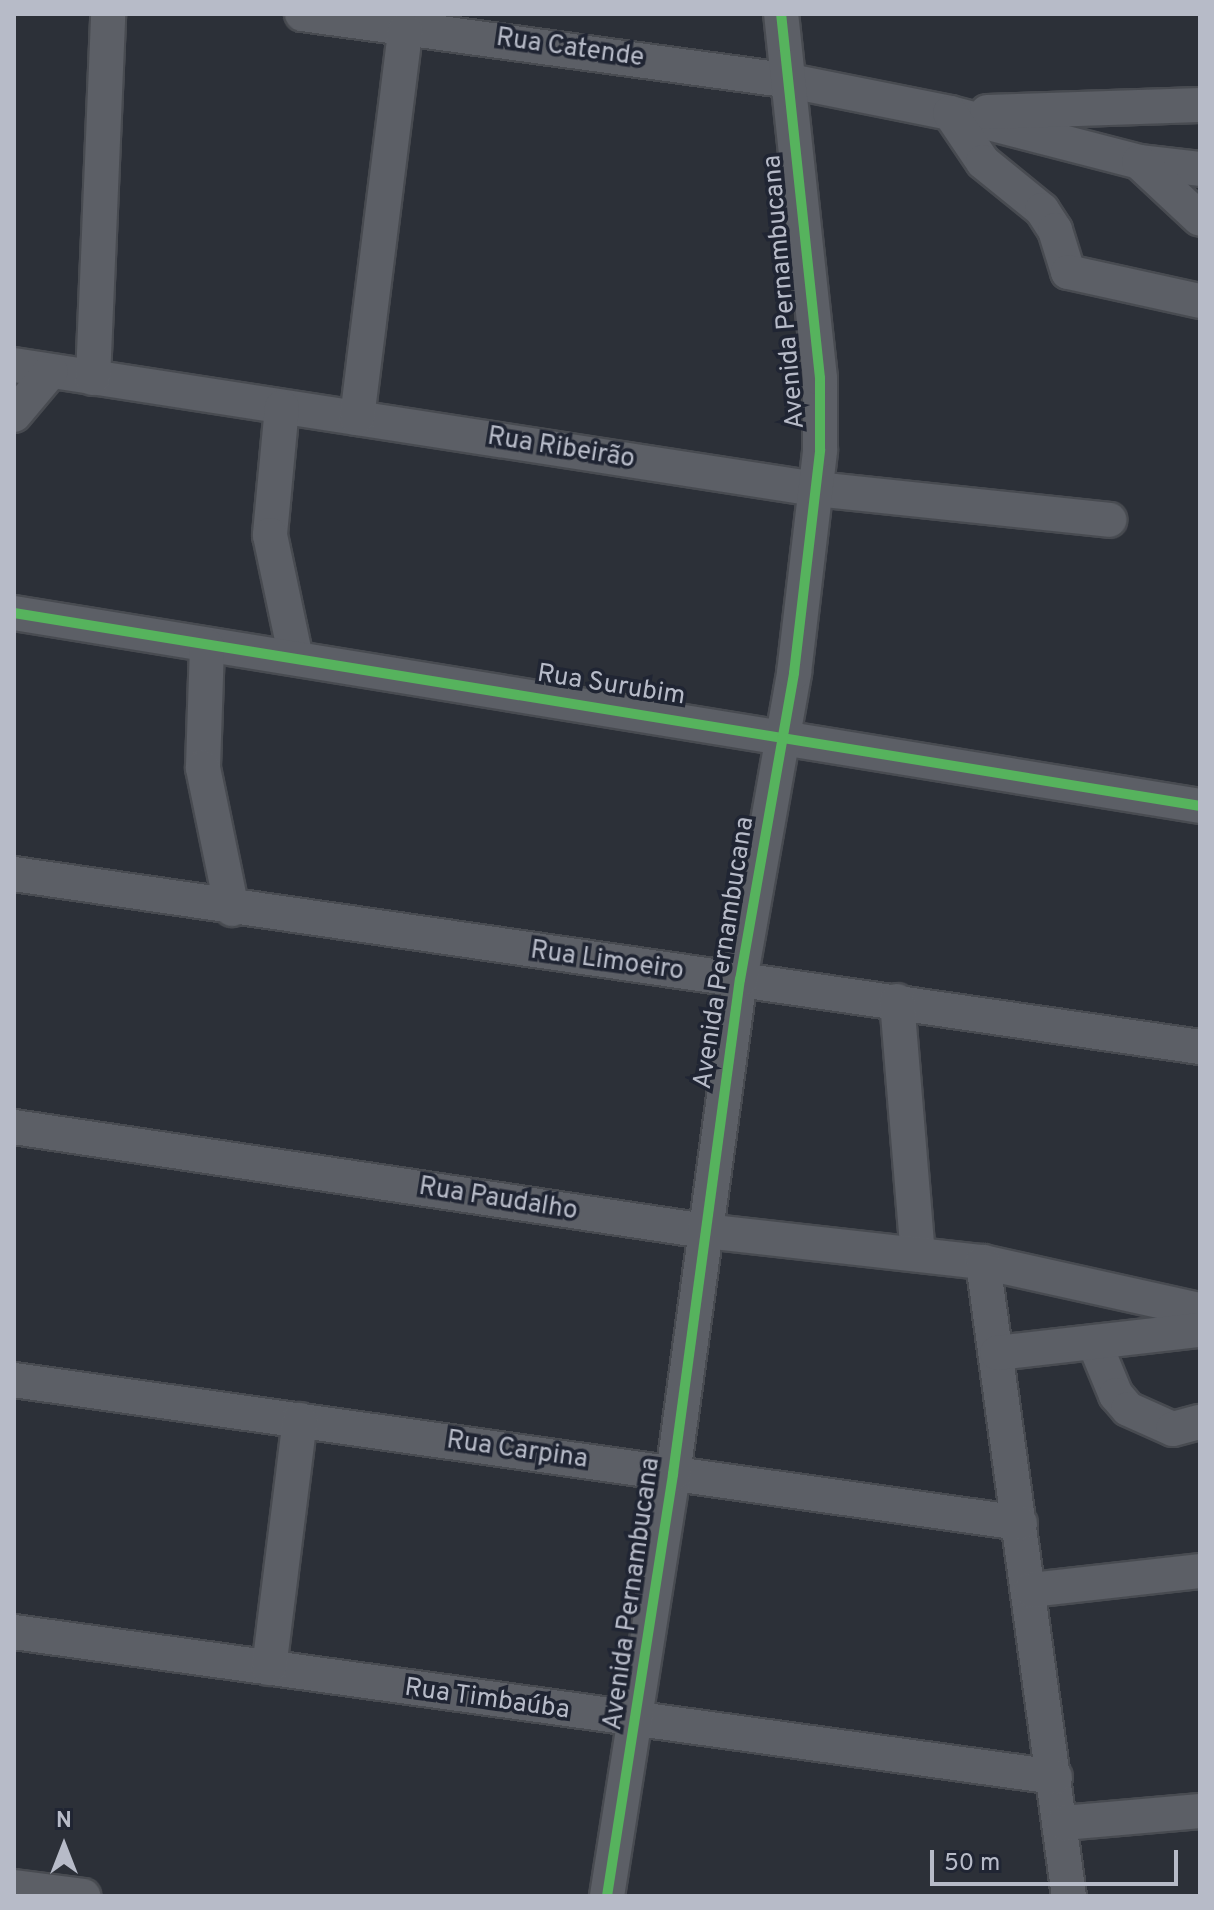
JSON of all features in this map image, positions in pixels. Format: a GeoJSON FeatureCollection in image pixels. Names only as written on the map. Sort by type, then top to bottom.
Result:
{"type":"FeatureCollection","features":[{"type":"Feature","properties":{"kind":"street"},"geometry":{"type":"LineString","coordinates":[[93,378],[108,14]]}},
{"type":"Feature","properties":{"kind":"street","name":"Rua Catende"},"geometry":{"type":"LineString","coordinates":[[302,14],[405,30],[542,29],[950,113]]}},
{"type":"Feature","properties":{"kind":"street","name":"Avenida Pernambucana"},"geometry":{"type":"LineString","coordinates":[[607,1896],[673,1474],[740,980],[783,736],[816,489],[820,378],[781,14]]}},
{"type":"Feature","properties":{"kind":"street"},"geometry":{"type":"LineString","coordinates":[[357,418],[405,30]]}},
{"type":"Feature","properties":{"kind":"street"},"geometry":{"type":"LineString","coordinates":[[950,113],[1200,105]]}},
{"type":"Feature","properties":{"kind":"street"},"geometry":{"type":"LineString","coordinates":[[950,113],[1139,162],[1200,169]]}},
{"type":"Feature","properties":{"kind":"street"},"geometry":{"type":"LineString","coordinates":[[950,113],[983,162],[1042,210],[1055,230],[1068,272],[1200,301]]}},
{"type":"Feature","properties":{"kind":"street"},"geometry":{"type":"LineString","coordinates":[[1139,162],[1200,219]]}},
{"type":"Feature","properties":{"kind":"street","name":"Rua Ribeirão"},"geometry":{"type":"LineString","coordinates":[[14,365],[816,489],[1109,520]]}},
{"type":"Feature","properties":{"kind":"street"},"geometry":{"type":"LineString","coordinates":[[14,415],[51,371]]}},
{"type":"Feature","properties":{"kind":"street"},"geometry":{"type":"LineString","coordinates":[[282,407],[270,535],[296,658]]}},
{"type":"Feature","properties":{"kind":"street","name":"Rua Surubim"},"geometry":{"type":"LineString","coordinates":[[14,613],[1200,806]]}},
{"type":"Feature","properties":{"kind":"street"},"geometry":{"type":"LineString","coordinates":[[207,646],[203,768],[232,909]]}},
{"type":"Feature","properties":{"kind":"street","name":"Rua Limoeiro"},"geometry":{"type":"LineString","coordinates":[[14,874],[232,909],[897,1001],[1200,1047]]}},
{"type":"Feature","properties":{"kind":"street"},"geometry":{"type":"LineString","coordinates":[[897,1001],[918,1254]]}},
{"type":"Feature","properties":{"kind":"street","name":"Rua Paudalho"},"geometry":{"type":"LineString","coordinates":[[14,1127],[705,1231],[983,1262],[1200,1310]]}},
{"type":"Feature","properties":{"kind":"street"},"geometry":{"type":"LineString","coordinates":[[983,1262],[1063,1823],[1069,1896]]}},
{"type":"Feature","properties":{"kind":"street"},"geometry":{"type":"LineString","coordinates":[[997,1353],[1200,1330]]}},
{"type":"Feature","properties":{"kind":"street"},"geometry":{"type":"LineString","coordinates":[[1094,1342],[1116,1395],[1128,1409],[1173,1429],[1200,1422]]}},
{"type":"Feature","properties":{"kind":"street","name":"Rua Carpina"},"geometry":{"type":"LineString","coordinates":[[14,1380],[1020,1523]]}},
{"type":"Feature","properties":{"kind":"street"},"geometry":{"type":"LineString","coordinates":[[269,1668],[300,1420]]}},
{"type":"Feature","properties":{"kind":"street"},"geometry":{"type":"LineString","coordinates":[[1031,1590],[1200,1571]]}},
{"type":"Feature","properties":{"kind":"street","name":"Rua Timbaúba"},"geometry":{"type":"LineString","coordinates":[[14,1632],[636,1722],[1055,1777]]}},
{"type":"Feature","properties":{"kind":"street"},"geometry":{"type":"LineString","coordinates":[[1063,1823],[1200,1811]]}},
{"type":"Feature","properties":{"kind":"street"},"geometry":{"type":"LineString","coordinates":[[33,1891],[83,1896]]}},
{"type":"Feature","properties":{"kind":"cycle path"},"geometry":{"type":"LineString","coordinates":[[607,1896],[673,1474],[740,980],[794,673],[820,450],[820,378],[781,14]]}},
{"type":"Feature","properties":{"kind":"cycle path"},"geometry":{"type":"LineString","coordinates":[[14,613],[1200,806]]}}]}
